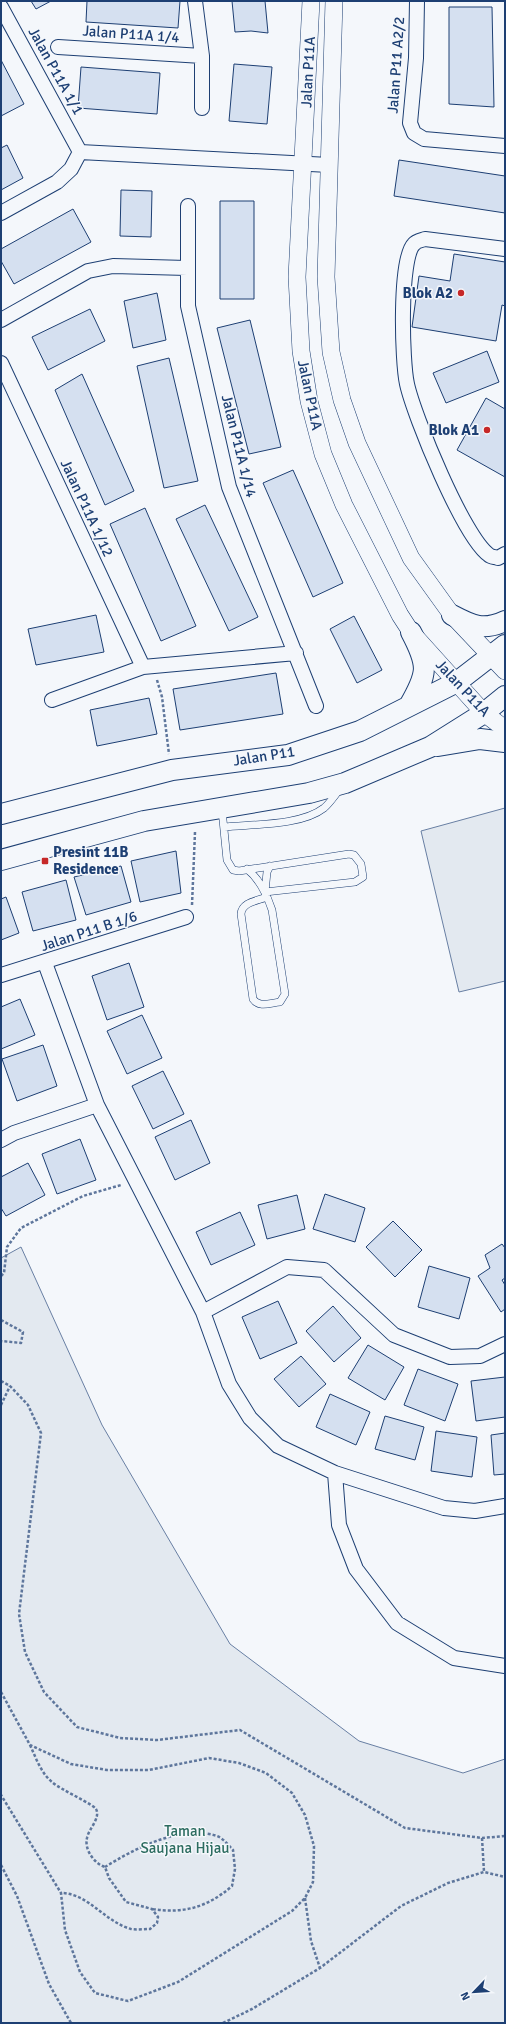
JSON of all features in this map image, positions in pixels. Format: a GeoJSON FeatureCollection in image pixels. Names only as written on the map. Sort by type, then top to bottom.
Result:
{"type":"FeatureCollection","features":[{"type":"Feature","properties":{"kind":"main road"},"geometry":{"type":"LineString","coordinates":[[452,615],[475,627],[493,627],[505,621]]}},
{"type":"Feature","properties":{"kind":"main road"},"geometry":{"type":"LineString","coordinates":[[410,706],[423,683],[426,667],[418,645],[411,632]]}},
{"type":"Feature","properties":{"kind":"main road","name":"Jalan P11"},"geometry":{"type":"LineString","coordinates":[[1,814],[27,806],[172,770],[288,754],[360,732],[457,682],[498,651]]}},
{"type":"Feature","properties":{"kind":"main road"},"geometry":{"type":"LineString","coordinates":[[1,860],[144,821],[309,793],[345,783],[430,747],[484,713],[505,696]]}},
{"type":"Feature","properties":{"kind":"main road"},"geometry":{"type":"LineString","coordinates":[[430,747],[480,739],[505,742]]}},
{"type":"Feature","properties":{"kind":"street"},"geometry":{"type":"LineString","coordinates":[[196,1],[202,56],[202,108]]}},
{"type":"Feature","properties":{"kind":"street","name":"Jalan P11A"},"geometry":{"type":"LineString","coordinates":[[311,1],[297,277],[301,352],[309,402],[323,454],[344,505],[378,574],[411,632],[484,713],[505,729]]}},
{"type":"Feature","properties":{"kind":"street","name":"Jalan P11A"},"geometry":{"type":"LineString","coordinates":[[334,1],[326,278],[331,352],[342,400],[357,443],[411,558],[452,615],[498,651],[505,671]]}},
{"type":"Feature","properties":{"kind":"street","name":"Jalan P11 A2/2"},"geometry":{"type":"LineString","coordinates":[[417,1],[416,58],[410,123],[414,133],[424,139],[505,146]]}},
{"type":"Feature","properties":{"kind":"street","name":"Jalan P11A 1/1"},"geometry":{"type":"LineString","coordinates":[[1,7],[80,152]]}},
{"type":"Feature","properties":{"kind":"street","name":"Jalan P11A 1/4"},"geometry":{"type":"LineString","coordinates":[[58,46],[202,56]]}},
{"type":"Feature","properties":{"kind":"street"},"geometry":{"type":"LineString","coordinates":[[1,213],[56,182],[71,169],[80,152],[329,165]]}},
{"type":"Feature","properties":{"kind":"street","name":"Jalan P11A 1/14"},"geometry":{"type":"LineString","coordinates":[[188,206],[188,306],[229,487],[316,706]]}},
{"type":"Feature","properties":{"kind":"street"},"geometry":{"type":"LineString","coordinates":[[501,556],[489,555],[466,525],[433,457],[407,384],[401,328],[408,255],[414,244],[425,238],[505,249]]}},
{"type":"Feature","properties":{"kind":"street"},"geometry":{"type":"LineString","coordinates":[[1,320],[88,271],[114,266],[187,268]]}},
{"type":"Feature","properties":{"kind":"street","name":"Jalan P11A 1/12"},"geometry":{"type":"LineString","coordinates":[[1,363],[148,666]]}},
{"type":"Feature","properties":{"kind":"street"},"geometry":{"type":"LineString","coordinates":[[52,700],[148,666],[296,653]]}},
{"type":"Feature","properties":{"kind":"street","name":"Jalan P11 B 1/6"},"geometry":{"type":"LineString","coordinates":[[1,975],[45,963],[186,917]]}},
{"type":"Feature","properties":{"kind":"street"},"geometry":{"type":"LineString","coordinates":[[45,963],[96,1105],[203,1312],[229,1384],[250,1418],[278,1446],[335,1473],[444,1508],[475,1511],[505,1506]]}},
{"type":"Feature","properties":{"kind":"street"},"geometry":{"type":"LineString","coordinates":[[1,1140],[96,1105]]}},
{"type":"Feature","properties":{"kind":"street"},"geometry":{"type":"LineString","coordinates":[[203,1312],[288,1266],[324,1270],[394,1335],[450,1356],[480,1356],[505,1344]]}},
{"type":"Feature","properties":{"kind":"street"},"geometry":{"type":"LineString","coordinates":[[335,1473],[339,1525],[356,1570],[397,1623],[454,1658],[505,1666]]}},
{"type":"Feature","properties":{"kind":"lane"},"geometry":{"type":"LineString","coordinates":[[224,827],[290,820],[308,816],[324,808],[345,783]]}},
{"type":"Feature","properties":{"kind":"lane"},"geometry":{"type":"LineString","coordinates":[[222,807],[230,867],[233,870],[349,854],[358,858],[361,864],[362,877],[355,882],[266,895],[241,909],[253,999],[260,1005],[280,1002],[285,994],[272,910],[266,895],[258,880],[247,869]]}},
{"type":"Feature","properties":{"kind":"lane"},"geometry":{"type":"LineString","coordinates":[[266,895],[266,872],[270,866]]}},
{"type":"Feature","properties":{"kind":"path"},"geometry":{"type":"LineString","coordinates":[[148,666],[162,697],[172,770]]}},
{"type":"Feature","properties":{"kind":"path"},"geometry":{"type":"LineString","coordinates":[[186,917],[194,902],[195,832]]}},
{"type":"Feature","properties":{"kind":"path"},"geometry":{"type":"LineString","coordinates":[[1,1276],[4,1272],[7,1246],[21,1228],[84,1196],[135,1181]]}},
{"type":"Feature","properties":{"kind":"path"},"geometry":{"type":"LineString","coordinates":[[1,1320],[23,1332],[21,1343],[1,1341]]}},
{"type":"Feature","properties":{"kind":"path"},"geometry":{"type":"LineString","coordinates":[[1,1381],[10,1386],[28,1405],[41,1433],[18,1614],[25,1652],[44,1692],[77,1726],[120,1738],[157,1740],[240,1730],[405,1828],[482,1838],[505,1836]]}},
{"type":"Feature","properties":{"kind":"path"},"geometry":{"type":"LineString","coordinates":[[1,1405],[10,1386]]}},
{"type":"Feature","properties":{"kind":"path"},"geometry":{"type":"LineString","coordinates":[[1,1692],[30,1744],[41,1768],[51,1782],[66,1793],[92,1805],[97,1810],[97,1815],[86,1839],[90,1853],[98,1864],[105,1867],[109,1878],[126,1902],[169,1912],[194,1908],[217,1899],[232,1886],[234,1850],[218,1836],[179,1834],[148,1844],[105,1867]]}},
{"type":"Feature","properties":{"kind":"path"},"geometry":{"type":"LineString","coordinates":[[1,1796],[10,1807],[40,1862],[61,1893],[65,1930],[80,1972],[95,1993],[128,2001],[184,1979],[292,1911],[305,1898],[313,1882],[314,1846],[305,1815],[292,1793],[266,1773],[239,1763],[209,1758],[149,1770],[107,1770],[71,1764],[30,1744]]}},
{"type":"Feature","properties":{"kind":"path"},"geometry":{"type":"LineString","coordinates":[[482,1838],[484,1872]]}},
{"type":"Feature","properties":{"kind":"path"},"geometry":{"type":"LineString","coordinates":[[1,1865],[16,1896],[49,1984],[70,2023]]}},
{"type":"Feature","properties":{"kind":"path"},"geometry":{"type":"LineString","coordinates":[[223,2023],[252,2009],[320,1968],[401,1906],[448,1883],[484,1872],[505,1877]]}},
{"type":"Feature","properties":{"kind":"path"},"geometry":{"type":"LineString","coordinates":[[61,1893],[72,1893],[109,1918],[131,1929],[150,1930],[157,1923],[158,1917],[152,1908]]}},
{"type":"Feature","properties":{"kind":"path"},"geometry":{"type":"LineString","coordinates":[[305,1898],[311,1941],[320,1968]]}},
{"type":"Feature","properties":{"kind":"green space"},"geometry":{"type":"Polygon","coordinates":[[[505,808],[505,981],[459,992],[421,831],[505,808]]]}},
{"type":"Feature","properties":{"kind":"green space","name":"Taman Saujana Hijau"},"geometry":{"type":"Polygon","coordinates":[[[21,1247],[102,1425],[230,1644],[359,1741],[463,1773],[505,1759],[505,2023],[1,2023],[1,1258],[21,1247]]]}},
{"type":"Feature","properties":{"kind":"building"},"geometry":{"type":"Polygon","coordinates":[[[31,1],[51,1],[36,9],[31,1]]]}},
{"type":"Feature","properties":{"kind":"building"},"geometry":{"type":"Polygon","coordinates":[[[87,1],[180,1],[178,28],[86,22],[87,1]]]}},
{"type":"Feature","properties":{"kind":"building"},"geometry":{"type":"Polygon","coordinates":[[[232,1],[265,1],[268,33],[251,31],[235,32],[232,1]]]}},
{"type":"Feature","properties":{"kind":"building"},"geometry":{"type":"Polygon","coordinates":[[[449,7],[492,7],[494,107],[449,104],[449,7]]]}},
{"type":"Feature","properties":{"kind":"building"},"geometry":{"type":"Polygon","coordinates":[[[1,60],[24,104],[1,116],[1,60]]]}},
{"type":"Feature","properties":{"kind":"building"},"geometry":{"type":"Polygon","coordinates":[[[234,64],[272,67],[267,124],[229,121],[234,64]]]}},
{"type":"Feature","properties":{"kind":"building"},"geometry":{"type":"Polygon","coordinates":[[[81,67],[160,73],[157,114],[78,108],[81,67]]]}},
{"type":"Feature","properties":{"kind":"building"},"geometry":{"type":"Polygon","coordinates":[[[7,145],[23,178],[1,190],[1,148],[7,145]]]}},
{"type":"Feature","properties":{"kind":"building"},"geometry":{"type":"Polygon","coordinates":[[[399,160],[505,176],[505,213],[394,196],[399,160]]]}},
{"type":"Feature","properties":{"kind":"building"},"geometry":{"type":"Polygon","coordinates":[[[121,190],[152,191],[151,237],[120,236],[121,190]]]}},
{"type":"Feature","properties":{"kind":"building"},"geometry":{"type":"Polygon","coordinates":[[[220,201],[254,201],[254,299],[220,299],[220,201]]]}},
{"type":"Feature","properties":{"kind":"building"},"geometry":{"type":"Polygon","coordinates":[[[73,209],[91,242],[14,284],[1,261],[1,249],[73,209]]]}},
{"type":"Feature","properties":{"kind":"building","name":"Blok A2"},"geometry":{"type":"Polygon","coordinates":[[[454,254],[505,262],[505,306],[502,305],[496,341],[412,327],[419,276],[450,281],[454,254]]]}},
{"type":"Feature","properties":{"kind":"building"},"geometry":{"type":"Polygon","coordinates":[[[157,293],[166,340],[133,348],[124,301],[157,293]]]}},
{"type":"Feature","properties":{"kind":"building"},"geometry":{"type":"Polygon","coordinates":[[[90,309],[105,341],[48,370],[32,337],[90,309]]]}},
{"type":"Feature","properties":{"kind":"building"},"geometry":{"type":"Polygon","coordinates":[[[250,320],[281,447],[249,454],[217,328],[250,320]]]}},
{"type":"Feature","properties":{"kind":"building"},"geometry":{"type":"Polygon","coordinates":[[[487,351],[499,382],[446,403],[433,373],[487,351]]]}},
{"type":"Feature","properties":{"kind":"building"},"geometry":{"type":"Polygon","coordinates":[[[169,358],[198,481],[164,488],[137,366],[169,358]]]}},
{"type":"Feature","properties":{"kind":"building"},"geometry":{"type":"Polygon","coordinates":[[[82,374],[134,491],[105,505],[55,390],[82,374]]]}},
{"type":"Feature","properties":{"kind":"building","name":"Blok A1"},"geometry":{"type":"Polygon","coordinates":[[[486,398],[505,409],[505,477],[457,450],[486,398]]]}},
{"type":"Feature","properties":{"kind":"building"},"geometry":{"type":"Polygon","coordinates":[[[293,470],[343,583],[313,597],[263,483],[293,470]]]}},
{"type":"Feature","properties":{"kind":"building"},"geometry":{"type":"Polygon","coordinates":[[[205,505],[258,617],[229,631],[176,519],[205,505]]]}},
{"type":"Feature","properties":{"kind":"building"},"geometry":{"type":"Polygon","coordinates":[[[145,508],[196,626],[161,641],[110,524],[145,508]]]}},
{"type":"Feature","properties":{"kind":"building"},"geometry":{"type":"Polygon","coordinates":[[[96,615],[104,652],[36,665],[28,629],[96,615]]]}},
{"type":"Feature","properties":{"kind":"building"},"geometry":{"type":"Polygon","coordinates":[[[354,616],[382,670],[357,683],[330,629],[354,616]]]}},
{"type":"Feature","properties":{"kind":"building"},"geometry":{"type":"Polygon","coordinates":[[[276,673],[283,714],[180,730],[173,689],[276,673]]]}},
{"type":"Feature","properties":{"kind":"building"},"geometry":{"type":"Polygon","coordinates":[[[149,698],[157,734],[97,746],[90,710],[149,698]]]}},
{"type":"Feature","properties":{"kind":"building"},"geometry":{"type":"Polygon","coordinates":[[[176,851],[181,893],[140,902],[131,861],[176,851]]]}},
{"type":"Feature","properties":{"kind":"building"},"geometry":{"type":"Polygon","coordinates":[[[121,866],[131,902],[86,915],[74,877],[121,866]]]}},
{"type":"Feature","properties":{"kind":"building"},"geometry":{"type":"Polygon","coordinates":[[[66,880],[76,920],[33,931],[22,892],[66,880]]]}},
{"type":"Feature","properties":{"kind":"building"},"geometry":{"type":"Polygon","coordinates":[[[6,897],[19,933],[1,940],[1,899],[6,897]]]}},
{"type":"Feature","properties":{"kind":"building"},"geometry":{"type":"Polygon","coordinates":[[[129,963],[144,1007],[107,1020],[92,976],[129,963]]]}},
{"type":"Feature","properties":{"kind":"building"},"geometry":{"type":"Polygon","coordinates":[[[20,999],[35,1035],[1,1049],[1,1007],[20,999]]]}},
{"type":"Feature","properties":{"kind":"building"},"geometry":{"type":"Polygon","coordinates":[[[142,1015],[162,1058],[127,1074],[107,1031],[142,1015]]]}},
{"type":"Feature","properties":{"kind":"building"},"geometry":{"type":"Polygon","coordinates":[[[43,1045],[57,1086],[17,1101],[2,1059],[43,1045]]]}},
{"type":"Feature","properties":{"kind":"building"},"geometry":{"type":"Polygon","coordinates":[[[163,1071],[184,1114],[153,1129],[132,1086],[163,1071]]]}},
{"type":"Feature","properties":{"kind":"building"},"geometry":{"type":"Polygon","coordinates":[[[191,1120],[210,1163],[175,1180],[155,1137],[191,1120]]]}},
{"type":"Feature","properties":{"kind":"building"},"geometry":{"type":"Polygon","coordinates":[[[80,1139],[96,1180],[57,1194],[42,1154],[80,1139]]]}},
{"type":"Feature","properties":{"kind":"building"},"geometry":{"type":"Polygon","coordinates":[[[28,1163],[45,1195],[6,1216],[1,1208],[1,1177],[28,1163]]]}},
{"type":"Feature","properties":{"kind":"building"},"geometry":{"type":"Polygon","coordinates":[[[325,1194],[365,1208],[355,1242],[313,1229],[325,1194]]]}},
{"type":"Feature","properties":{"kind":"building"},"geometry":{"type":"Polygon","coordinates":[[[297,1195],[305,1229],[267,1239],[258,1205],[297,1195]]]}},
{"type":"Feature","properties":{"kind":"building"},"geometry":{"type":"Polygon","coordinates":[[[240,1212],[255,1245],[211,1265],[196,1232],[240,1212]]]}},
{"type":"Feature","properties":{"kind":"building"},"geometry":{"type":"Polygon","coordinates":[[[393,1221],[422,1250],[395,1277],[366,1247],[393,1221]]]}},
{"type":"Feature","properties":{"kind":"building"},"geometry":{"type":"Polygon","coordinates":[[[502,1244],[505,1248],[505,1278],[502,1280],[505,1285],[505,1309],[501,1312],[478,1276],[490,1268],[485,1255],[502,1244]]]}},
{"type":"Feature","properties":{"kind":"building"},"geometry":{"type":"Polygon","coordinates":[[[429,1266],[470,1278],[459,1319],[418,1307],[429,1266]]]}},
{"type":"Feature","properties":{"kind":"building"},"geometry":{"type":"Polygon","coordinates":[[[278,1301],[297,1343],[260,1359],[242,1317],[278,1301]]]}},
{"type":"Feature","properties":{"kind":"building"},"geometry":{"type":"Polygon","coordinates":[[[333,1306],[361,1338],[334,1362],[306,1331],[333,1306]]]}},
{"type":"Feature","properties":{"kind":"building"},"geometry":{"type":"Polygon","coordinates":[[[368,1345],[404,1367],[385,1400],[348,1378],[368,1345]]]}},
{"type":"Feature","properties":{"kind":"building"},"geometry":{"type":"Polygon","coordinates":[[[301,1356],[326,1384],[299,1407],[274,1379],[301,1356]]]}},
{"type":"Feature","properties":{"kind":"building"},"geometry":{"type":"Polygon","coordinates":[[[418,1369],[458,1384],[445,1421],[404,1405],[418,1369]]]}},
{"type":"Feature","properties":{"kind":"building"},"geometry":{"type":"Polygon","coordinates":[[[505,1377],[505,1417],[476,1421],[471,1381],[505,1377]]]}},
{"type":"Feature","properties":{"kind":"building"},"geometry":{"type":"Polygon","coordinates":[[[330,1394],[370,1412],[356,1445],[316,1427],[330,1394]]]}},
{"type":"Feature","properties":{"kind":"building"},"geometry":{"type":"Polygon","coordinates":[[[385,1416],[424,1427],[415,1460],[375,1449],[385,1416]]]}},
{"type":"Feature","properties":{"kind":"building"},"geometry":{"type":"Polygon","coordinates":[[[436,1431],[477,1437],[472,1477],[431,1471],[436,1431]]]}},
{"type":"Feature","properties":{"kind":"building"},"geometry":{"type":"Polygon","coordinates":[[[505,1433],[505,1474],[494,1475],[491,1435],[505,1433]]]}},
{"type":"Feature","properties":{"kind":"place","name":"Blok A2"},"geometry":{"type":"Point","coordinates":[461,293]}},
{"type":"Feature","properties":{"kind":"place","name":"Blok A1"},"geometry":{"type":"Point","coordinates":[487,430]}},
{"type":"Feature","properties":{"kind":"place","name":"Presint 11B Residence"},"geometry":{"type":"Point","coordinates":[45,861]}}]}
